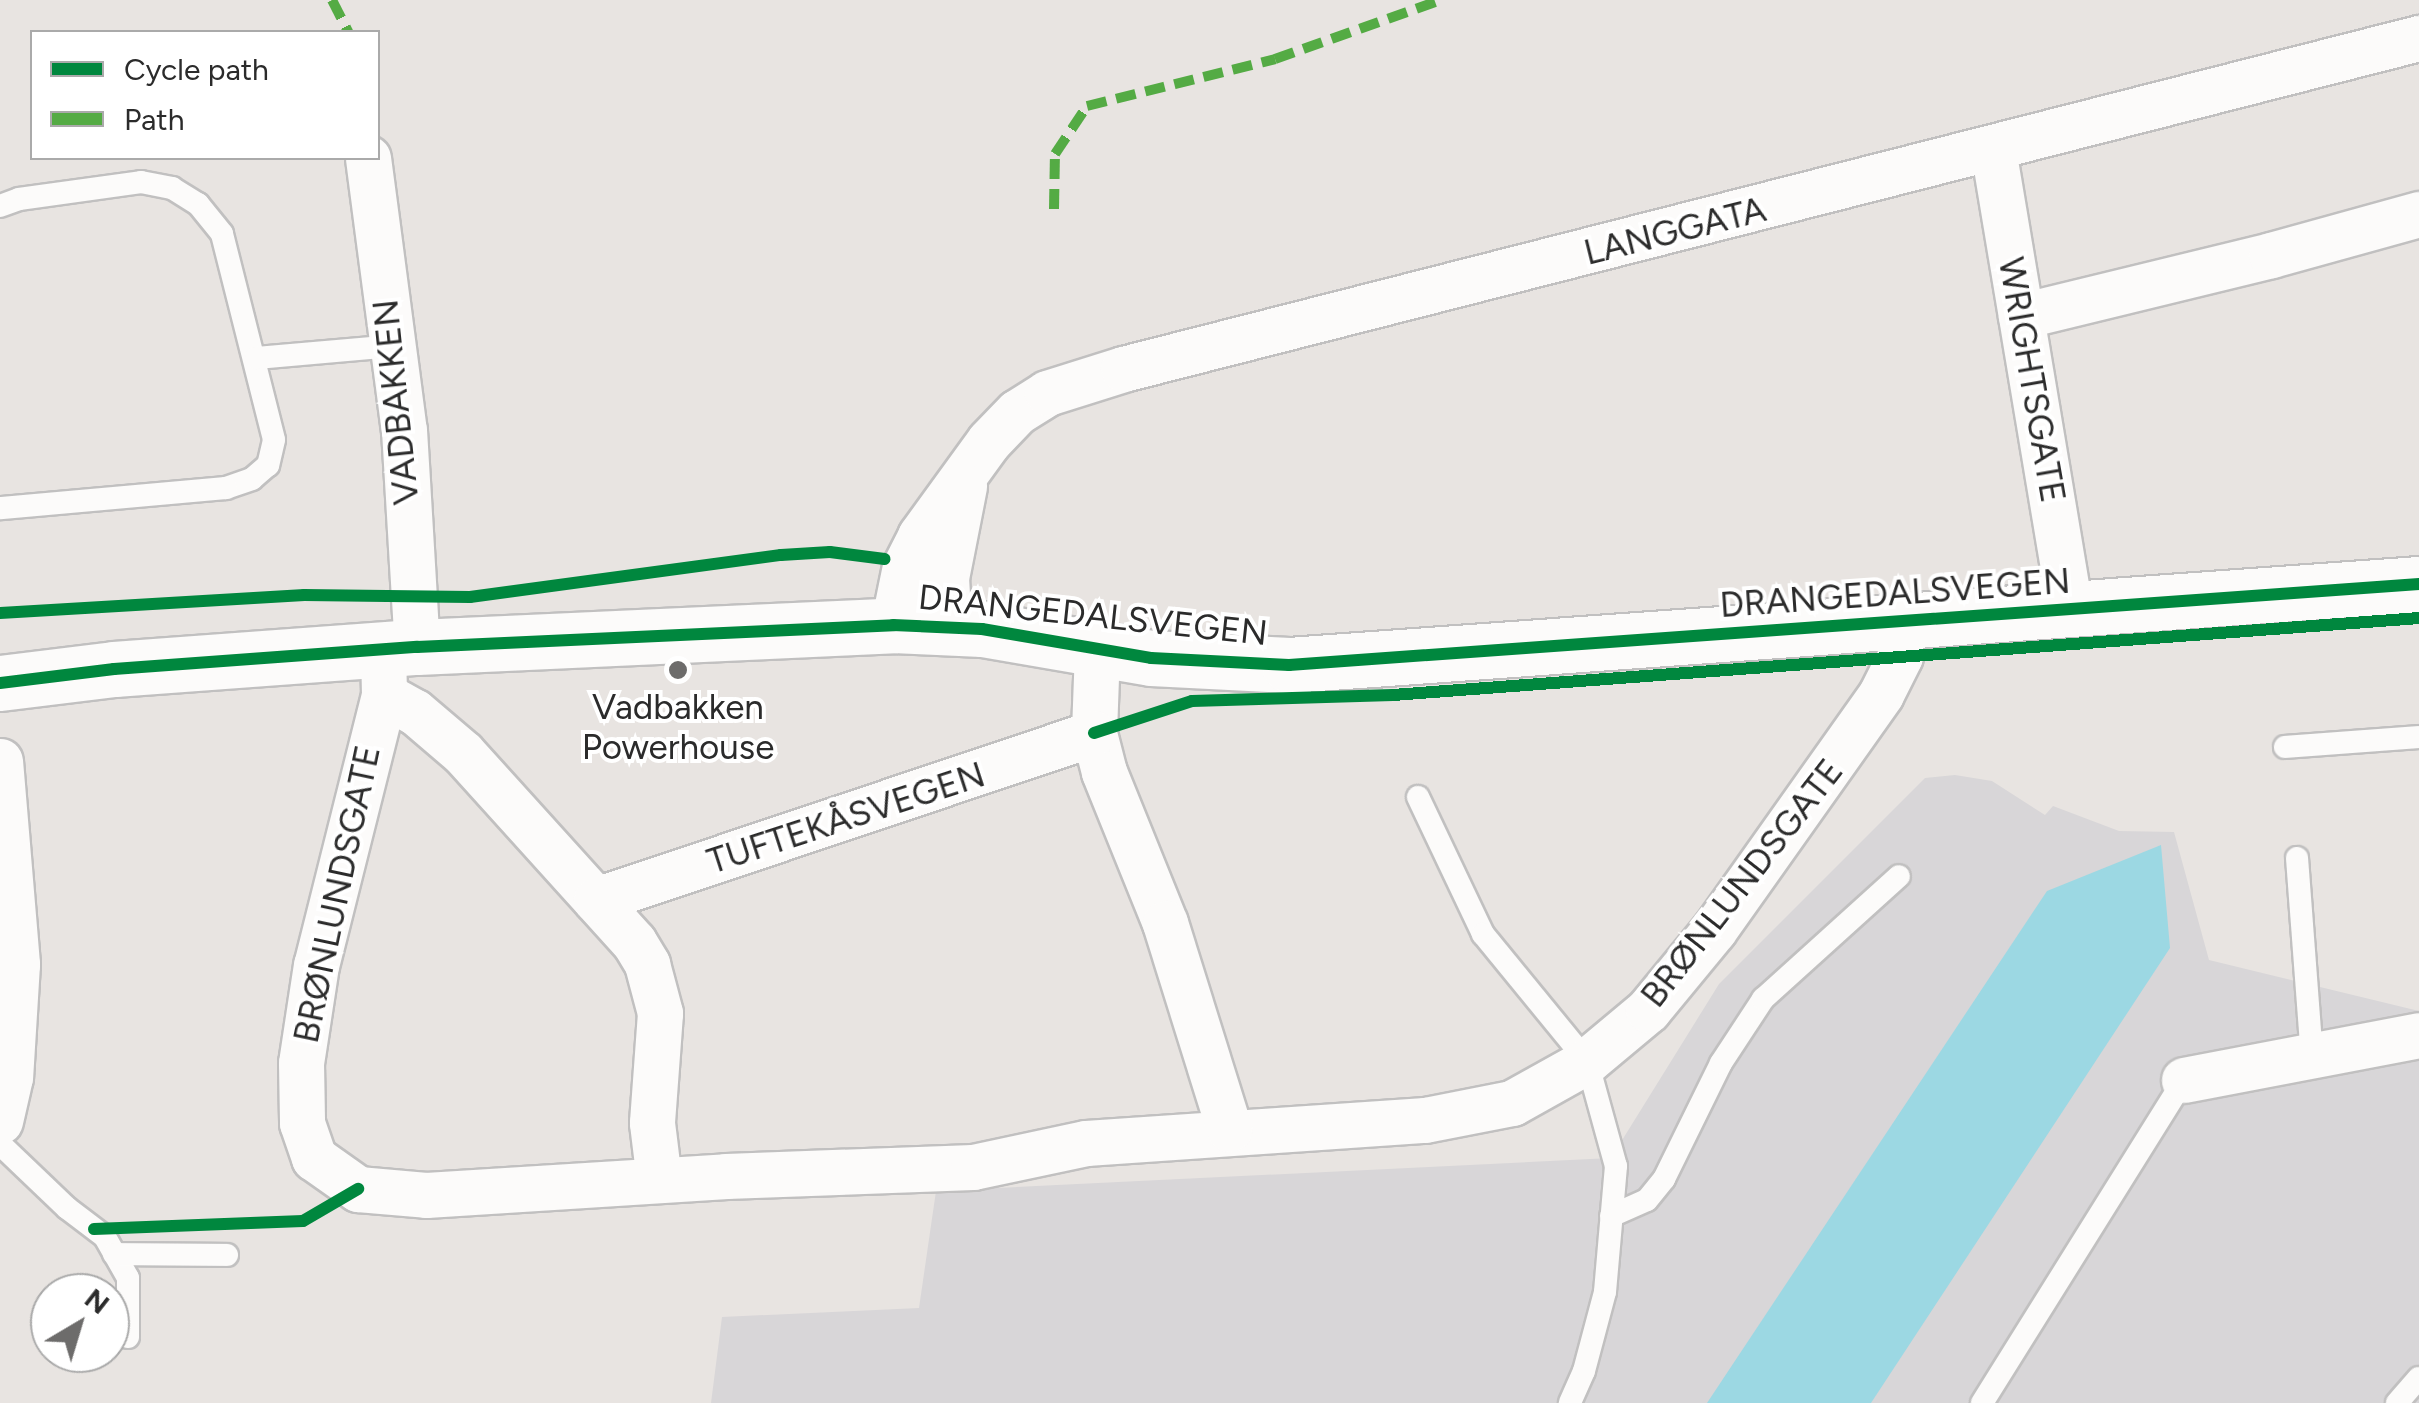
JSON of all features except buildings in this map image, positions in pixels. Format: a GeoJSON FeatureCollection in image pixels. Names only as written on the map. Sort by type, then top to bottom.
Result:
{"type":"FeatureCollection","features":[{"type":"Feature","properties":{"kind":"street","name":"LANGGATA"},"geometry":{"type":"LineString","coordinates":[[892,626],[905,566],[920,536],[989,441],[1017,412],[1047,393],[2419,38]]}},
{"type":"Feature","properties":{"kind":"street","name":"WRIGHTSGATE"},"geometry":{"type":"LineString","coordinates":[[1993,149],[2070,610]]}},
{"type":"Feature","properties":{"kind":"street","name":"VADBAKKEN"},"geometry":{"type":"LineString","coordinates":[[368,160],[404,430],[395,664]]}},
{"type":"Feature","properties":{"kind":"street"},"geometry":{"type":"LineString","coordinates":[[2021,316],[2272,255],[2419,214]]}},
{"type":"Feature","properties":{"kind":"street","name":"LANGGATA"},"geometry":{"type":"LineString","coordinates":[[949,627],[946,578],[965,479]]}},
{"type":"Feature","properties":{"kind":"street","name":"DRANGEDALSVEGEN"},"geometry":{"type":"LineString","coordinates":[[0,682],[114,669],[395,664],[892,626],[949,627],[1195,662],[1289,665],[2070,610],[2418,596]]}},
{"type":"Feature","properties":{"kind":"street","name":"BRØNLUNDSGATE"},"geometry":{"type":"LineString","coordinates":[[395,664],[346,834],[313,985],[301,1064],[302,1123],[314,1158],[358,1189],[426,1194],[973,1167],[1086,1143],[1443,1116],[1512,1103],[1587,1061],[1659,997],[1714,930],[1839,759],[1881,694],[1900,656],[1900,624]]}},
{"type":"Feature","properties":{"kind":"street"},"geometry":{"type":"LineString","coordinates":[[1097,650],[1094,733],[1104,772],[1166,923],[1229,1130]]}},
{"type":"Feature","properties":{"kind":"street","name":"BRØNLUNDSGATE"},"geometry":{"type":"LineString","coordinates":[[395,664],[414,712],[463,753],[634,942],[646,964],[660,1013],[652,1123],[659,1180]]}},
{"type":"Feature","properties":{"kind":"street","name":"TUFTEKÅSVEGEN"},"geometry":{"type":"LineString","coordinates":[[596,900],[1094,733]]}},
{"type":"Feature","properties":{"kind":"street"},"geometry":{"type":"LineString","coordinates":[[0,762],[6,887],[17,964],[10,1077],[0,1121]]}},
{"type":"Feature","properties":{"kind":"street"},"geometry":{"type":"LineString","coordinates":[[2184,1080],[2419,1035]]}},
{"type":"Feature","properties":{"kind":"lane"},"geometry":{"type":"LineString","coordinates":[[0,206],[20,198],[141,182],[172,188],[198,204],[222,234],[274,440],[268,465],[252,479],[226,488],[0,508]]}},
{"type":"Feature","properties":{"kind":"lane"},"geometry":{"type":"LineString","coordinates":[[256,358],[392,346]]}},
{"type":"Feature","properties":{"kind":"lane"},"geometry":{"type":"LineString","coordinates":[[2285,747],[2419,737]]}},
{"type":"Feature","properties":{"kind":"lane"},"geometry":{"type":"LineString","coordinates":[[1418,797],[1484,934],[1587,1061],[1616,1166],[1605,1292],[1584,1371],[1570,1403]]}},
{"type":"Feature","properties":{"kind":"lane"},"geometry":{"type":"LineString","coordinates":[[2297,858],[2312,1057]]}},
{"type":"Feature","properties":{"kind":"lane"},"geometry":{"type":"LineString","coordinates":[[1611,1216],[1647,1200],[1664,1179],[1721,1063],[1763,999],[1899,876]]}},
{"type":"Feature","properties":{"kind":"lane"},"geometry":{"type":"LineString","coordinates":[[1982,1403],[2184,1080]]}},
{"type":"Feature","properties":{"kind":"lane"},"geometry":{"type":"LineString","coordinates":[[0,1144],[67,1208],[104,1237],[125,1273]]}},
{"type":"Feature","properties":{"kind":"lane"},"geometry":{"type":"LineString","coordinates":[[114,1254],[227,1255]]}},
{"type":"Feature","properties":{"kind":"lane"},"geometry":{"type":"LineString","coordinates":[[2397,1403],[2419,1378]]}},
{"type":"Feature","properties":{"kind":"shaded area"},"geometry":{"type":"Polygon","coordinates":[[[1955,775],[1992,781],[2045,815],[2053,806],[2119,831],[2174,832],[2209,960],[2419,1011],[2419,1403],[711,1403],[722,1317],[919,1308],[936,1191],[1611,1158],[1719,984],[1925,778],[1955,775]]]}},
{"type":"Feature","properties":{"kind":"water"},"geometry":{"type":"Polygon","coordinates":[[[2161,845],[2170,948],[1871,1403],[1707,1403],[2047,891],[2161,845]]]}},
{"type":"Feature","properties":{"kind":"marked path"},"geometry":{"type":"LineString","coordinates":[[332,0],[347,30]]}},
{"type":"Feature","properties":{"kind":"marked path"},"geometry":{"type":"LineString","coordinates":[[1054,209],[1055,154],[1087,106],[1275,59],[1441,0]]}},
{"type":"Feature","properties":{"kind":"cycle path"},"geometry":{"type":"LineString","coordinates":[[0,613],[304,595],[470,597],[781,555],[830,552],[885,559]]}},
{"type":"Feature","properties":{"kind":"cycle path"},"geometry":{"type":"LineString","coordinates":[[0,683],[114,669],[417,647],[893,625],[982,629],[1151,658],[1289,665],[2419,584]]}},
{"type":"Feature","properties":{"kind":"cycle path"},"geometry":{"type":"LineString","coordinates":[[1094,733],[1192,701],[1393,695],[2419,618]]}},
{"type":"Feature","properties":{"kind":"cycle path"},"geometry":{"type":"LineString","coordinates":[[94,1229],[303,1221],[358,1189]]}},
{"type":"Feature","properties":{"kind":"place","name":"Vadbakken Powerhouse"},"geometry":{"type":"Point","coordinates":[678,670]}}]}
